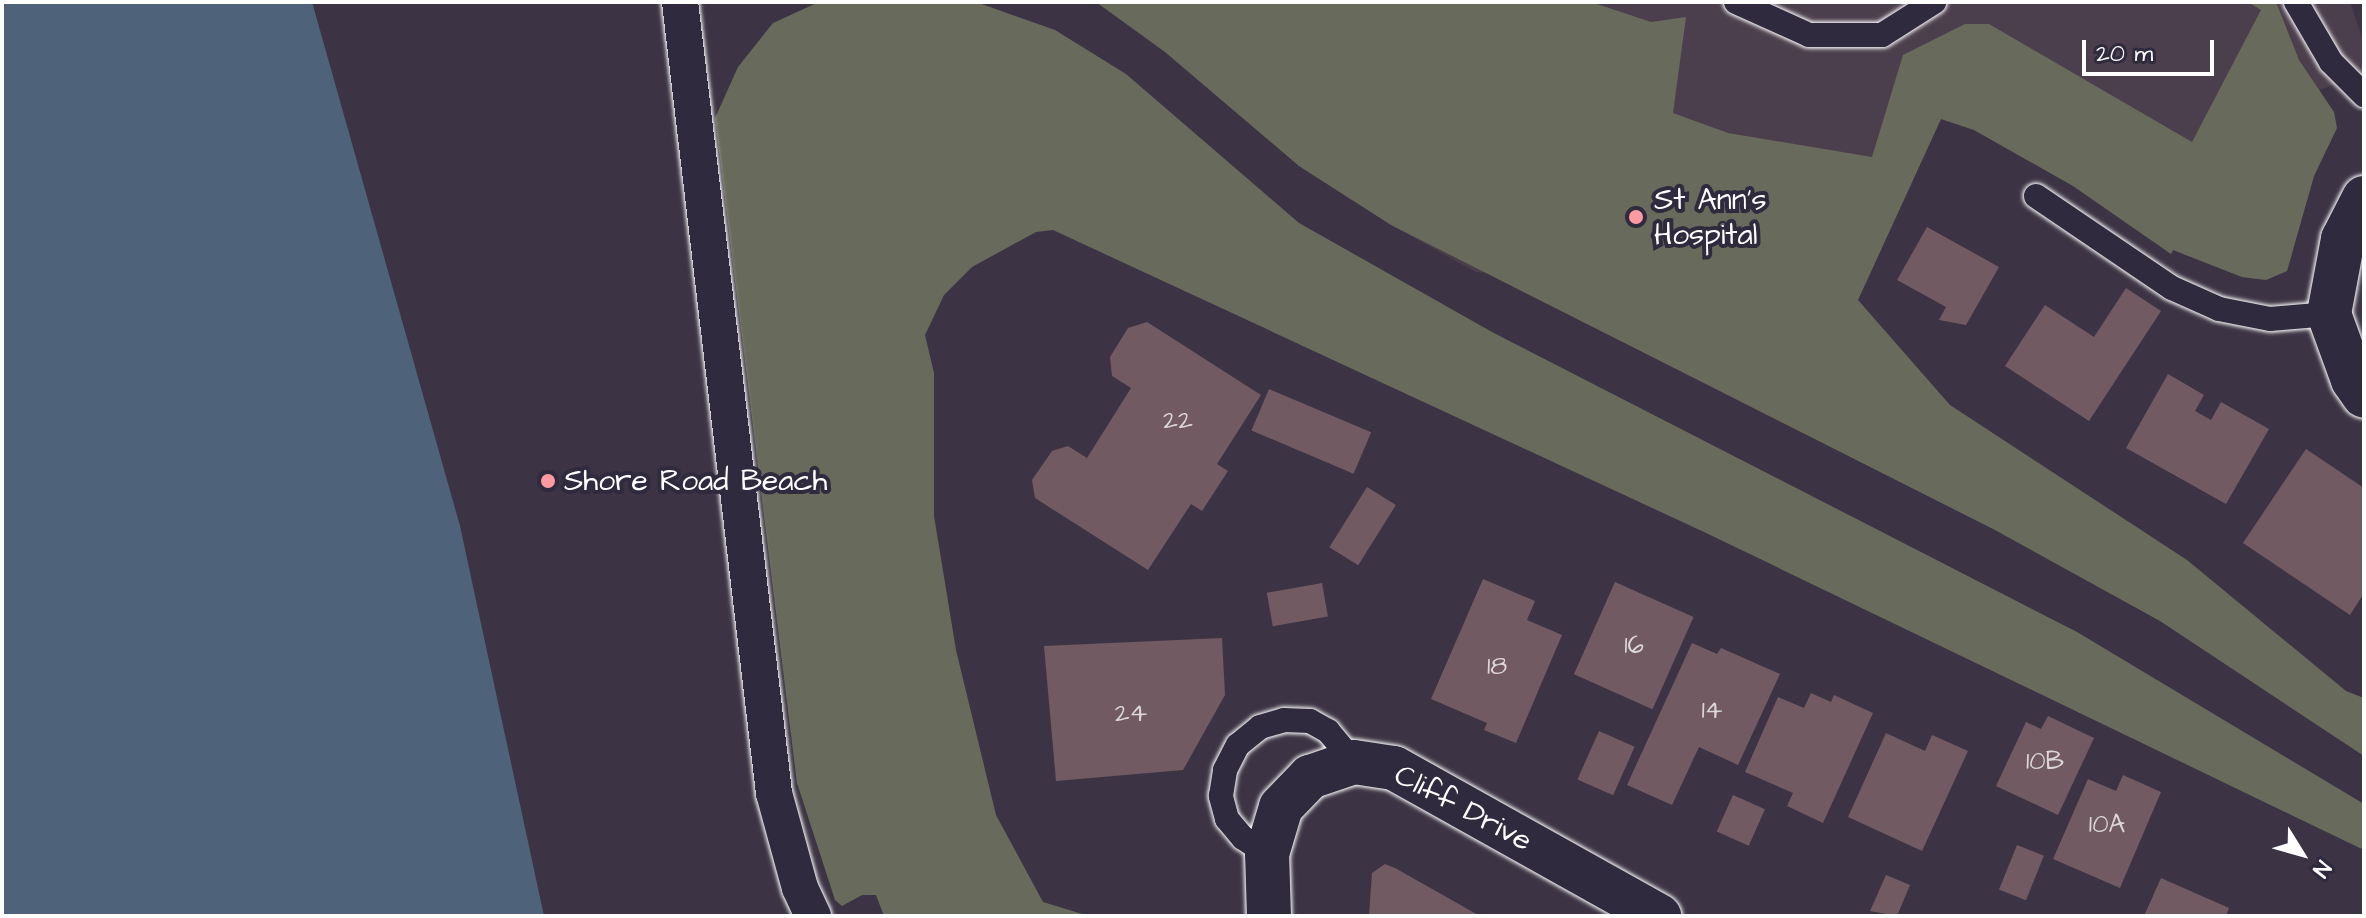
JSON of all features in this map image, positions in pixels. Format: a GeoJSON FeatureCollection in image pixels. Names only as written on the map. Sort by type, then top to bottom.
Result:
{"type":"FeatureCollection","features":[{"type":"Feature","properties":{"kind":"street"},"geometry":{"type":"LineString","coordinates":[[680,2],[774,793],[800,888],[813,916]]}},
{"type":"Feature","properties":{"kind":"street"},"geometry":{"type":"LineString","coordinates":[[2364,198],[2343,239],[2329,314],[2353,380],[2364,396]]}},
{"type":"Feature","properties":{"kind":"street","name":"Cliff Drive"},"geometry":{"type":"LineString","coordinates":[[1269,916],[1267,854],[1272,828],[1291,794],[1329,767],[1354,762],[1394,768],[1659,916]]}},
{"type":"Feature","properties":{"kind":"lane"},"geometry":{"type":"LineString","coordinates":[[1736,2],[1809,35],[1882,35],[1934,2]]}},
{"type":"Feature","properties":{"kind":"lane"},"geometry":{"type":"LineString","coordinates":[[2296,2],[2331,62],[2364,95]]}},
{"type":"Feature","properties":{"kind":"lane"},"geometry":{"type":"LineString","coordinates":[[2036,196],[2172,288],[2219,309],[2270,319],[2329,314]]}},
{"type":"Feature","properties":{"kind":"lane"},"geometry":{"type":"LineString","coordinates":[[1267,854],[1243,838],[1227,819],[1221,796],[1225,770],[1238,745],[1260,727],[1284,720],[1310,721],[1328,731],[1354,762]]}},
{"type":"Feature","properties":{"kind":"shaded area","name":"St Ann's Hospital"},"geometry":{"type":"Polygon","coordinates":[[[1096,2],[2350,2],[2364,43],[2364,73],[2317,91],[2334,112],[2337,128],[2314,176],[2287,271],[2266,280],[2242,277],[2173,250],[2171,254],[2073,186],[1974,130],[1941,119],[1858,300],[1476,272],[1391,225],[1299,166],[1165,52],[1096,2]]]}},
{"type":"Feature","properties":{"kind":"green space"},"geometry":{"type":"Polygon","coordinates":[[[819,2],[976,2],[1055,30],[1126,74],[1299,223],[1492,332],[2077,632],[2364,804],[2364,850],[1704,532],[1053,230],[1036,232],[972,267],[944,295],[925,335],[934,373],[934,516],[956,650],[996,815],[1043,902],[1089,916],[884,916],[876,895],[862,895],[842,906],[835,900],[797,783],[715,118],[738,67],[773,23],[819,2]]]}},
{"type":"Feature","properties":{"kind":"green space","name":"St Ann's Hospital"},"geometry":{"type":"Polygon","coordinates":[[[1096,2],[1591,2],[1651,22],[1686,17],[1673,113],[1728,133],[1872,157],[1903,55],[1965,24],[1989,24],[2192,142],[2261,10],[2248,2],[2276,2],[2299,60],[2334,112],[2337,128],[2314,176],[2287,271],[2266,280],[2242,277],[2173,250],[2171,254],[2073,186],[1974,130],[1941,119],[1858,300],[1950,405],[2187,560],[2346,691],[2364,698],[2364,756],[2160,621],[1995,530],[1391,225],[1299,166],[1165,52],[1096,2]]]}},
{"type":"Feature","properties":{"kind":"water"},"geometry":{"type":"Polygon","coordinates":[[[2,2],[312,2],[460,526],[544,916],[2,916],[2,2]]]}},
{"type":"Feature","properties":{"kind":"building"},"geometry":{"type":"Polygon","coordinates":[[[1927,227],[1999,267],[1966,325],[1939,320],[1946,307],[1897,280],[1927,227]]]}},
{"type":"Feature","properties":{"kind":"building"},"geometry":{"type":"Polygon","coordinates":[[[2126,288],[2161,311],[2089,421],[2005,366],[2045,305],[2094,337],[2126,288]]]}},
{"type":"Feature","properties":{"kind":"building"},"geometry":{"type":"Polygon","coordinates":[[[1147,322],[1261,395],[1217,464],[1228,471],[1202,511],[1191,504],[1148,570],[1035,498],[1032,480],[1052,451],[1068,446],[1087,458],[1131,388],[1112,376],[1110,357],[1128,328],[1147,322]]]}},
{"type":"Feature","properties":{"kind":"building"},"geometry":{"type":"Polygon","coordinates":[[[2168,374],[2204,395],[2195,411],[2211,420],[2221,402],[2269,429],[2226,504],[2126,448],[2168,374]]]}},
{"type":"Feature","properties":{"kind":"building"},"geometry":{"type":"Polygon","coordinates":[[[1269,389],[1371,432],[1354,474],[1251,430],[1269,389]]]}},
{"type":"Feature","properties":{"kind":"building"},"geometry":{"type":"Polygon","coordinates":[[[2306,449],[2364,488],[2364,593],[2350,615],[2243,543],[2306,449]]]}},
{"type":"Feature","properties":{"kind":"building"},"geometry":{"type":"Polygon","coordinates":[[[1367,487],[1396,505],[1358,565],[1329,547],[1367,487]]]}},
{"type":"Feature","properties":{"kind":"building"},"geometry":{"type":"Polygon","coordinates":[[[1483,579],[1535,601],[1527,620],[1562,635],[1516,743],[1484,730],[1487,723],[1431,699],[1483,579]]]}},
{"type":"Feature","properties":{"kind":"building"},"geometry":{"type":"Polygon","coordinates":[[[1615,582],[1694,617],[1652,709],[1574,674],[1615,582]]]}},
{"type":"Feature","properties":{"kind":"building"},"geometry":{"type":"Polygon","coordinates":[[[1322,583],[1328,616],[1273,626],[1267,593],[1322,583]]]}},
{"type":"Feature","properties":{"kind":"building"},"geometry":{"type":"Polygon","coordinates":[[[1222,638],[1225,695],[1183,770],[1056,781],[1044,646],[1222,638]]]}},
{"type":"Feature","properties":{"kind":"building"},"geometry":{"type":"Polygon","coordinates":[[[1692,643],[1717,654],[1721,648],[1780,674],[1738,765],[1699,747],[1672,805],[1627,785],[1692,643]]]}},
{"type":"Feature","properties":{"kind":"building"},"geometry":{"type":"Polygon","coordinates":[[[1811,693],[1831,702],[1834,695],[1873,713],[1823,823],[1787,806],[1793,793],[1745,772],[1778,697],[1804,708],[1811,693]]]}},
{"type":"Feature","properties":{"kind":"building"},"geometry":{"type":"Polygon","coordinates":[[[2048,716],[2094,738],[2058,815],[1996,786],[2026,722],[2041,729],[2048,716]]]}},
{"type":"Feature","properties":{"kind":"building"},"geometry":{"type":"Polygon","coordinates":[[[1599,731],[1635,747],[1613,795],[1577,779],[1599,731]]]}},
{"type":"Feature","properties":{"kind":"building"},"geometry":{"type":"Polygon","coordinates":[[[1886,733],[1925,751],[1932,735],[1968,751],[1922,851],[1848,817],[1886,733]]]}},
{"type":"Feature","properties":{"kind":"building"},"geometry":{"type":"Polygon","coordinates":[[[2123,775],[2161,792],[2120,888],[2053,859],[2088,779],[2116,791],[2123,775]]]}},
{"type":"Feature","properties":{"kind":"building"},"geometry":{"type":"Polygon","coordinates":[[[1733,795],[1765,809],[1749,846],[1717,832],[1733,795]]]}},
{"type":"Feature","properties":{"kind":"building"},"geometry":{"type":"Polygon","coordinates":[[[2017,845],[2044,856],[2026,900],[1999,890],[2017,845]]]}},
{"type":"Feature","properties":{"kind":"building"},"geometry":{"type":"Polygon","coordinates":[[[1385,864],[1480,916],[1369,916],[1372,873],[1385,864]]]}},
{"type":"Feature","properties":{"kind":"building"},"geometry":{"type":"Polygon","coordinates":[[[1886,875],[1910,885],[1897,916],[1870,911],[1886,875]]]}},
{"type":"Feature","properties":{"kind":"building"},"geometry":{"type":"Polygon","coordinates":[[[2161,878],[2229,908],[2226,916],[2144,916],[2161,878]]]}},
{"type":"Feature","properties":{"kind":"place","name":"St Ann's Hospital"},"geometry":{"type":"Point","coordinates":[1636,217]}},
{"type":"Feature","properties":{"kind":"place","name":"Shore Road Beach"},"geometry":{"type":"Point","coordinates":[548,481]}}]}
